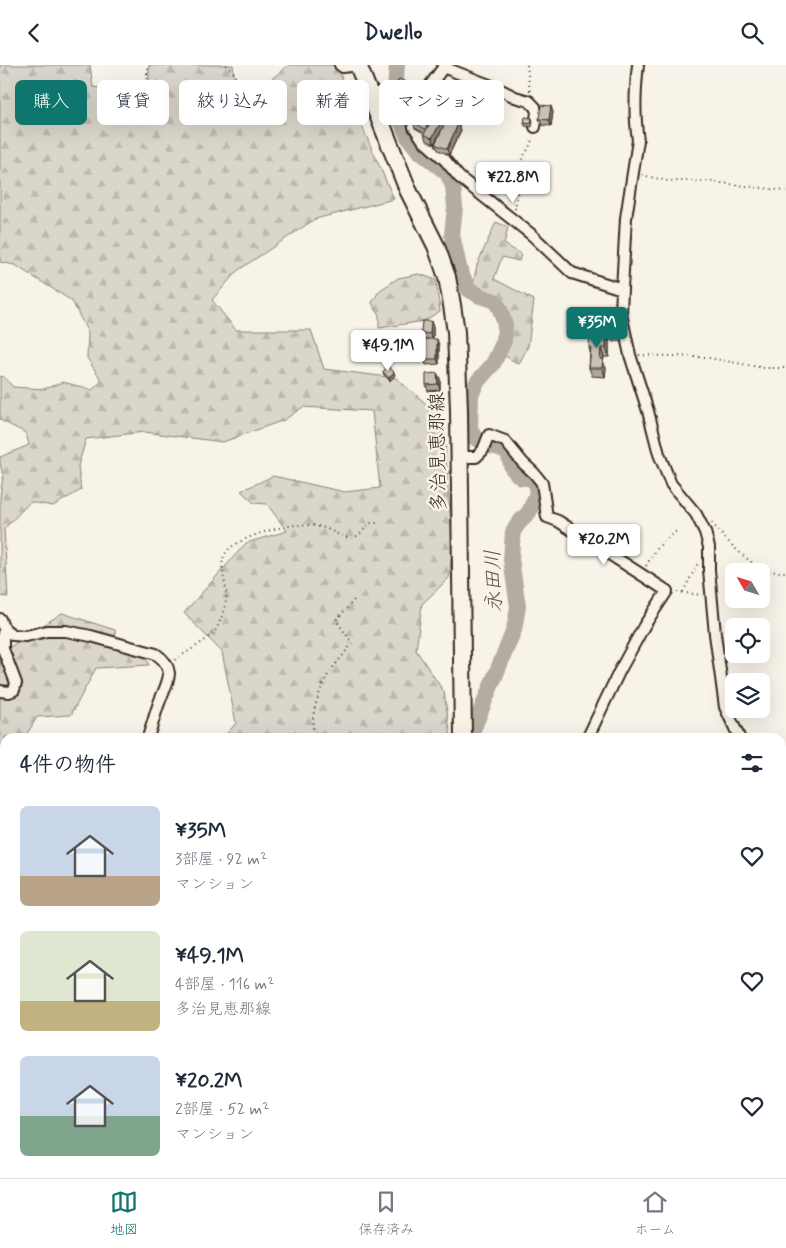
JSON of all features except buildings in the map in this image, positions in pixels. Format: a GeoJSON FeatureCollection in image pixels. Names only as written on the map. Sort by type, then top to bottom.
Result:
{"type":"FeatureCollection","features":[{"type":"Feature","properties":{"kind":"main road","name":"多治見恵那線"},"geometry":{"type":"LineString","coordinates":[[358,65],[408,190],[436,246],[447,277],[456,332],[460,459],[462,733]]}},
{"type":"Feature","properties":{"kind":"street"},"geometry":{"type":"LineString","coordinates":[[340,65],[348,67],[358,65]]}},
{"type":"Feature","properties":{"kind":"street"},"geometry":{"type":"LineString","coordinates":[[638,65],[635,90],[638,140],[626,218],[622,314],[630,355],[648,411],[659,454],[671,484],[696,514],[705,532],[709,547],[715,634],[726,707],[737,733]]}},
{"type":"Feature","properties":{"kind":"street"},"geometry":{"type":"LineString","coordinates":[[434,80],[445,66],[448,69],[515,97],[529,101],[536,107],[535,127]]}},
{"type":"Feature","properties":{"kind":"street"},"geometry":{"type":"LineString","coordinates":[[370,93],[379,93]]}},
{"type":"Feature","properties":{"kind":"street"},"geometry":{"type":"LineString","coordinates":[[414,125],[423,139],[445,160],[459,177],[532,235],[572,273],[622,289]]}},
{"type":"Feature","properties":{"kind":"street"},"geometry":{"type":"LineString","coordinates":[[460,459],[476,457],[483,450],[490,435],[505,441],[542,483],[547,517],[558,521],[667,591],[644,626],[619,672],[590,733]]}},
{"type":"Feature","properties":{"kind":"street"},"geometry":{"type":"LineString","coordinates":[[0,619],[6,630],[14,635],[26,636],[47,631],[66,631],[156,654],[160,657],[169,673],[149,733]]}},
{"type":"Feature","properties":{"kind":"street"},"geometry":{"type":"LineString","coordinates":[[0,691],[9,692],[14,690],[16,683],[3,649],[3,633],[6,630]]}},
{"type":"Feature","properties":{"kind":"path"},"geometry":{"type":"LineString","coordinates":[[148,80],[149,65]]}},
{"type":"Feature","properties":{"kind":"path"},"geometry":{"type":"LineString","coordinates":[[226,65],[232,71],[236,80]]}},
{"type":"Feature","properties":{"kind":"path"},"geometry":{"type":"LineString","coordinates":[[527,65],[531,96],[529,101]]}},
{"type":"Feature","properties":{"kind":"path"},"geometry":{"type":"LineString","coordinates":[[511,218],[516,206],[523,157],[529,148],[535,127]]}},
{"type":"Feature","properties":{"kind":"path"},"geometry":{"type":"LineString","coordinates":[[633,173],[668,181],[706,181],[786,191]]}},
{"type":"Feature","properties":{"kind":"path"},"geometry":{"type":"LineString","coordinates":[[583,333],[624,326]]}},
{"type":"Feature","properties":{"kind":"path"},"geometry":{"type":"LineString","coordinates":[[630,355],[704,357],[764,367],[786,368]]}},
{"type":"Feature","properties":{"kind":"path"},"geometry":{"type":"LineString","coordinates":[[710,521],[728,541],[758,566],[774,571],[786,572]]}},
{"type":"Feature","properties":{"kind":"path"},"geometry":{"type":"LineString","coordinates":[[166,665],[209,636],[218,626],[227,592],[222,573],[222,564],[230,548],[252,536],[297,525],[322,527],[348,538],[355,537],[361,533],[370,523],[380,523]]}},
{"type":"Feature","properties":{"kind":"path"},"geometry":{"type":"LineString","coordinates":[[642,575],[657,547],[678,530]]}},
{"type":"Feature","properties":{"kind":"path"},"geometry":{"type":"LineString","coordinates":[[683,592],[700,559],[709,557]]}},
{"type":"Feature","properties":{"kind":"path"},"geometry":{"type":"LineString","coordinates":[[667,591],[711,595]]}},
{"type":"Feature","properties":{"kind":"path"},"geometry":{"type":"LineString","coordinates":[[315,733],[313,725],[319,693],[326,677],[352,643],[336,620],[356,599]]}},
{"type":"Feature","properties":{"kind":"green space"},"geometry":{"type":"Polygon","coordinates":[[[0,65],[90,65],[93,87],[97,88],[97,125],[169,125],[169,80],[149,80],[149,65],[233,65],[234,80],[179,80],[179,125],[287,125],[287,80],[270,80],[289,65],[339,65],[342,80],[297,80],[297,125],[361,125],[394,199],[315,219],[237,271],[212,300],[236,330],[311,330],[324,369],[396,378],[444,419],[453,544],[449,578],[422,604],[416,650],[444,692],[450,733],[227,733],[236,723],[222,652],[184,613],[246,543],[287,531],[267,504],[254,503],[241,491],[273,476],[345,492],[380,488],[372,411],[303,407],[284,420],[223,442],[144,432],[86,439],[78,466],[81,490],[53,506],[30,502],[4,529],[8,597],[0,596],[0,497],[3,476],[0,457],[29,445],[26,433],[0,420],[0,377],[3,376],[13,387],[44,389],[63,382],[92,390],[102,381],[87,358],[88,333],[72,301],[15,265],[0,262],[0,65]]]}},
{"type":"Feature","properties":{"kind":"green space"},"geometry":{"type":"Polygon","coordinates":[[[496,222],[508,227],[504,244],[521,254],[519,261],[502,257],[494,279],[534,300],[528,346],[519,364],[503,355],[508,341],[510,325],[506,310],[497,296],[473,284],[477,265],[496,222]]]}},
{"type":"Feature","properties":{"kind":"green space"},"geometry":{"type":"Polygon","coordinates":[[[419,274],[436,280],[440,311],[424,321],[379,328],[379,315],[372,303],[379,291],[398,278],[419,274]]]}},
{"type":"Feature","properties":{"kind":"green space"},"geometry":{"type":"Polygon","coordinates":[[[62,613],[115,630],[116,645],[144,653],[149,665],[96,668],[71,715],[37,717],[27,733],[0,733],[0,650],[2,652],[62,613]]]}},
{"type":"Feature","properties":{"kind":"waterway","name":"永田川"},"geometry":{"type":"LineString","coordinates":[[397,65],[395,90],[391,99],[408,137],[419,151],[447,173],[453,186],[455,207],[452,235],[459,267],[468,289],[480,296],[495,301],[500,309],[505,325],[504,341],[493,364],[477,382],[471,395],[470,428],[475,438],[508,453],[512,468],[517,474],[522,478],[535,481],[537,487],[536,496],[529,512],[513,532],[511,559],[518,607],[514,630],[472,733]]}}]}
